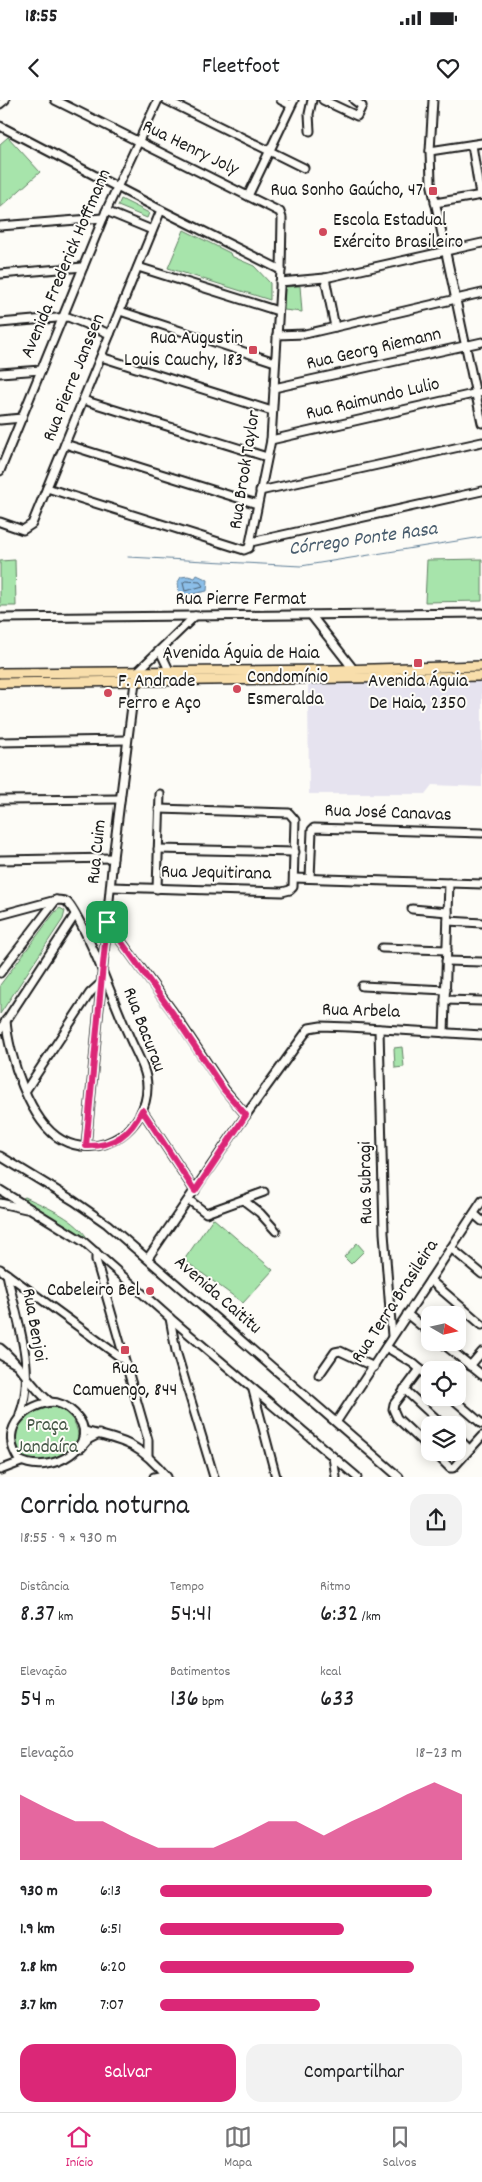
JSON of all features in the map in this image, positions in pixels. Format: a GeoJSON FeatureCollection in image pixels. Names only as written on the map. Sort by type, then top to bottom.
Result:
{"type":"FeatureCollection","features":[{"type":"Feature","properties":{"kind":"main road","name":"Avenida Águia de Haia"},"geometry":{"type":"LineString","coordinates":[[0,673],[169,670],[354,670],[482,666]]}},
{"type":"Feature","properties":{"kind":"main road"},"geometry":{"type":"LineString","coordinates":[[328,679],[334,675],[333,670]]}},
{"type":"Feature","properties":{"kind":"main road","name":"Avenida Águia de Haia"},"geometry":{"type":"LineString","coordinates":[[0,683],[482,676]]}},
{"type":"Feature","properties":{"kind":"street"},"geometry":{"type":"LineString","coordinates":[[0,104],[5,100]]}},
{"type":"Feature","properties":{"kind":"street","name":"Rua Henry Joly"},"geometry":{"type":"LineString","coordinates":[[55,100],[280,212],[281,215]]}},
{"type":"Feature","properties":{"kind":"street","name":"Avenida Frederick Hoffmann"},"geometry":{"type":"LineString","coordinates":[[1,468],[104,215],[137,141],[158,100]]}},
{"type":"Feature","properties":{"kind":"street"},"geometry":{"type":"LineString","coordinates":[[166,100],[304,168]]}},
{"type":"Feature","properties":{"kind":"street"},"geometry":{"type":"LineString","coordinates":[[248,196],[293,103],[280,100]]}},
{"type":"Feature","properties":{"kind":"street"},"geometry":{"type":"LineString","coordinates":[[310,131],[309,114],[312,100]]}},
{"type":"Feature","properties":{"kind":"street"},"geometry":{"type":"LineString","coordinates":[[323,100],[357,116],[362,106],[354,100]]}},
{"type":"Feature","properties":{"kind":"street"},"geometry":{"type":"LineString","coordinates":[[433,100],[430,151],[431,182],[454,299],[479,393],[482,423]]}},
{"type":"Feature","properties":{"kind":"street"},"geometry":{"type":"LineString","coordinates":[[0,126],[281,270]]}},
{"type":"Feature","properties":{"kind":"street"},"geometry":{"type":"LineString","coordinates":[[430,151],[482,143]]}},
{"type":"Feature","properties":{"kind":"street"},"geometry":{"type":"LineString","coordinates":[[435,204],[481,195],[472,145]]}},
{"type":"Feature","properties":{"kind":"street","name":"Rua Pierre Janssen"},"geometry":{"type":"LineString","coordinates":[[0,522],[18,530],[29,528],[161,210]]}},
{"type":"Feature","properties":{"kind":"street"},"geometry":{"type":"LineString","coordinates":[[0,226],[104,215],[152,230]]}},
{"type":"Feature","properties":{"kind":"street","name":"Rua Brook Taylor"},"geometry":{"type":"LineString","coordinates":[[47,488],[244,550],[249,548],[270,440],[281,270],[281,215]]}},
{"type":"Feature","properties":{"kind":"street"},"geometry":{"type":"LineString","coordinates":[[280,282],[325,278],[482,243]]}},
{"type":"Feature","properties":{"kind":"street"},"geometry":{"type":"LineString","coordinates":[[0,274],[83,267]]}},
{"type":"Feature","properties":{"kind":"street"},"geometry":{"type":"LineString","coordinates":[[138,267],[278,310]]}},
{"type":"Feature","properties":{"kind":"street"},"geometry":{"type":"LineString","coordinates":[[325,278],[335,327]]}},
{"type":"Feature","properties":{"kind":"street"},"geometry":{"type":"LineString","coordinates":[[277,335],[304,334],[482,293]]}},
{"type":"Feature","properties":{"kind":"street"},"geometry":{"type":"LineString","coordinates":[[120,312],[275,362]]}},
{"type":"Feature","properties":{"kind":"street"},"geometry":{"type":"LineString","coordinates":[[0,323],[68,317],[110,334]]}},
{"type":"Feature","properties":{"kind":"street","name":"Rua Georg Riemann"},"geometry":{"type":"LineString","coordinates":[[274,388],[482,342]]}},
{"type":"Feature","properties":{"kind":"street"},"geometry":{"type":"LineString","coordinates":[[101,357],[272,411]]}},
{"type":"Feature","properties":{"kind":"street"},"geometry":{"type":"LineString","coordinates":[[0,373],[41,370]]}},
{"type":"Feature","properties":{"kind":"street","name":"Rua Raimundo Lulio"},"geometry":{"type":"LineString","coordinates":[[270,440],[479,393]]}},
{"type":"Feature","properties":{"kind":"street"},"geometry":{"type":"LineString","coordinates":[[83,400],[267,456]]}},
{"type":"Feature","properties":{"kind":"street"},"geometry":{"type":"LineString","coordinates":[[0,420],[22,418]]}},
{"type":"Feature","properties":{"kind":"street"},"geometry":{"type":"LineString","coordinates":[[260,491],[482,442]]}},
{"type":"Feature","properties":{"kind":"street"},"geometry":{"type":"LineString","coordinates":[[65,444],[257,504]]}},
{"type":"Feature","properties":{"kind":"street"},"geometry":{"type":"LineString","coordinates":[[250,542],[482,491]]}},
{"type":"Feature","properties":{"kind":"street","name":"Rua Pierre Fermat"},"geometry":{"type":"LineString","coordinates":[[0,618],[482,613]]}},
{"type":"Feature","properties":{"kind":"street"},"geometry":{"type":"LineString","coordinates":[[311,615],[354,670]]}},
{"type":"Feature","properties":{"kind":"street"},"geometry":{"type":"LineString","coordinates":[[138,671],[195,616]]}},
{"type":"Feature","properties":{"kind":"street"},"geometry":{"type":"LineString","coordinates":[[160,650],[169,670]]}},
{"type":"Feature","properties":{"kind":"street","name":"Rua Cuim"},"geometry":{"type":"LineString","coordinates":[[86,1146],[113,858],[126,740],[138,671]]}},
{"type":"Feature","properties":{"kind":"street"},"geometry":{"type":"LineString","coordinates":[[0,742],[126,740]]}},
{"type":"Feature","properties":{"kind":"street"},"geometry":{"type":"LineString","coordinates":[[157,889],[160,794]]}},
{"type":"Feature","properties":{"kind":"street"},"geometry":{"type":"LineString","coordinates":[[0,800],[120,799]]}},
{"type":"Feature","properties":{"kind":"street","name":"Rua Jequitirana"},"geometry":{"type":"LineString","coordinates":[[110,888],[282,892],[292,889],[294,878],[295,820],[293,816],[286,812],[159,809]]}},
{"type":"Feature","properties":{"kind":"street","name":"Rua José Canavas"},"geometry":{"type":"LineString","coordinates":[[310,878],[312,830],[314,828],[482,833]]}},
{"type":"Feature","properties":{"kind":"street"},"geometry":{"type":"LineString","coordinates":[[158,848],[294,852]]}},
{"type":"Feature","properties":{"kind":"street"},"geometry":{"type":"LineString","coordinates":[[0,860],[113,858]]}},
{"type":"Feature","properties":{"kind":"street"},"geometry":{"type":"LineString","coordinates":[[294,878],[482,884]]}},
{"type":"Feature","properties":{"kind":"street"},"geometry":{"type":"LineString","coordinates":[[444,1032],[450,883]]}},
{"type":"Feature","properties":{"kind":"street"},"geometry":{"type":"LineString","coordinates":[[0,915],[56,900]]}},
{"type":"Feature","properties":{"kind":"street"},"geometry":{"type":"LineString","coordinates":[[0,973],[56,900]]}},
{"type":"Feature","properties":{"kind":"street","name":"Rua Bacurau"},"geometry":{"type":"LineString","coordinates":[[6,1020],[8,1041],[26,1090],[39,1118],[62,1141],[86,1146],[102,1146],[119,1138],[131,1128],[142,1110],[146,1094],[146,1078],[102,972],[75,915],[68,902],[56,900]]}},
{"type":"Feature","properties":{"kind":"street"},"geometry":{"type":"LineString","coordinates":[[412,909],[448,912]]}},
{"type":"Feature","properties":{"kind":"street"},"geometry":{"type":"LineString","coordinates":[[0,1030],[75,915]]}},
{"type":"Feature","properties":{"kind":"street"},"geometry":{"type":"LineString","coordinates":[[448,921],[482,923]]}},
{"type":"Feature","properties":{"kind":"street"},"geometry":{"type":"LineString","coordinates":[[107,922],[172,1012],[224,1090],[246,1115]]}},
{"type":"Feature","properties":{"kind":"street"},"geometry":{"type":"LineString","coordinates":[[382,948],[447,950]]}},
{"type":"Feature","properties":{"kind":"street"},"geometry":{"type":"LineString","coordinates":[[446,961],[482,962]]}},
{"type":"Feature","properties":{"kind":"street"},"geometry":{"type":"LineString","coordinates":[[26,1090],[90,993],[101,984]]}},
{"type":"Feature","properties":{"kind":"street"},"geometry":{"type":"LineString","coordinates":[[362,986],[446,990]]}},
{"type":"Feature","properties":{"kind":"street"},"geometry":{"type":"LineString","coordinates":[[446,1000],[482,1002]]}},
{"type":"Feature","properties":{"kind":"street","name":"Rua Arbela"},"geometry":{"type":"LineString","coordinates":[[148,1258],[246,1115],[310,1028],[320,1026],[482,1035]]}},
{"type":"Feature","properties":{"kind":"street","name":"Rua Subragi"},"geometry":{"type":"LineString","coordinates":[[379,1029],[384,1233],[392,1336]]}},
{"type":"Feature","properties":{"kind":"street"},"geometry":{"type":"LineString","coordinates":[[142,1110],[195,1191]]}},
{"type":"Feature","properties":{"kind":"street","name":"Avenida Caititu"},"geometry":{"type":"LineString","coordinates":[[0,1156],[92,1213],[148,1258],[399,1477]]}},
{"type":"Feature","properties":{"kind":"street"},"geometry":{"type":"LineString","coordinates":[[0,1190],[84,1242],[180,1327],[356,1477]]}},
{"type":"Feature","properties":{"kind":"street"},"geometry":{"type":"LineString","coordinates":[[189,1200],[206,1213],[264,1192]]}},
{"type":"Feature","properties":{"kind":"street"},"geometry":{"type":"LineString","coordinates":[[2,1203],[12,1197]]}},
{"type":"Feature","properties":{"kind":"street"},"geometry":{"type":"LineString","coordinates":[[243,1200],[260,1213],[276,1231]]}},
{"type":"Feature","properties":{"kind":"street","name":"Rua Terra Brasileira"},"geometry":{"type":"LineString","coordinates":[[337,1421],[482,1201]]}},
{"type":"Feature","properties":{"kind":"street"},"geometry":{"type":"LineString","coordinates":[[2,1203],[31,1210]]}},
{"type":"Feature","properties":{"kind":"street"},"geometry":{"type":"LineString","coordinates":[[474,1214],[482,1221]]}},
{"type":"Feature","properties":{"kind":"street"},"geometry":{"type":"LineString","coordinates":[[451,1248],[482,1274]]}},
{"type":"Feature","properties":{"kind":"street"},"geometry":{"type":"LineString","coordinates":[[96,1252],[96,1260],[148,1440],[148,1456]]}},
{"type":"Feature","properties":{"kind":"street"},"geometry":{"type":"LineString","coordinates":[[100,1273],[108,1264]]}},
{"type":"Feature","properties":{"kind":"street"},"geometry":{"type":"LineString","coordinates":[[0,1269],[124,1360]]}},
{"type":"Feature","properties":{"kind":"street","name":"Rua Benjoi"},"geometry":{"type":"LineString","coordinates":[[7,1274],[23,1343],[25,1376],[37,1391],[50,1402]]}},
{"type":"Feature","properties":{"kind":"street"},"geometry":{"type":"LineString","coordinates":[[430,1280],[482,1325]]}},
{"type":"Feature","properties":{"kind":"street"},"geometry":{"type":"LineString","coordinates":[[407,1314],[421,1326]]}},
{"type":"Feature","properties":{"kind":"street"},"geometry":{"type":"LineString","coordinates":[[170,1318],[173,1338],[214,1477]]}},
{"type":"Feature","properties":{"kind":"street"},"geometry":{"type":"LineString","coordinates":[[173,1338],[180,1327]]}},
{"type":"Feature","properties":{"kind":"street"},"geometry":{"type":"LineString","coordinates":[[386,1347],[420,1369],[394,1404],[394,1412],[421,1440]]}},
{"type":"Feature","properties":{"kind":"street"},"geometry":{"type":"LineString","coordinates":[[0,1348],[12,1357],[14,1363]]}},
{"type":"Feature","properties":{"kind":"street"},"geometry":{"type":"LineString","coordinates":[[319,1375],[335,1352],[340,1351],[374,1367]]}},
{"type":"Feature","properties":{"kind":"street"},"geometry":{"type":"LineString","coordinates":[[452,1351],[482,1375]]}},
{"type":"Feature","properties":{"kind":"street"},"geometry":{"type":"LineString","coordinates":[[470,1366],[482,1352]]}},
{"type":"Feature","properties":{"kind":"street"},"geometry":{"type":"LineString","coordinates":[[0,1355],[14,1363],[25,1376],[25,1397],[19,1415],[12,1424],[9,1439],[11,1447],[20,1462],[36,1472],[44,1473]]}},
{"type":"Feature","properties":{"kind":"street"},"geometry":{"type":"LineString","coordinates":[[404,1389],[433,1416]]}},
{"type":"Feature","properties":{"kind":"street"},"geometry":{"type":"LineString","coordinates":[[253,1390],[276,1477]]}},
{"type":"Feature","properties":{"kind":"street"},"geometry":{"type":"LineString","coordinates":[[19,1415],[34,1406],[50,1402],[58,1403],[71,1410],[84,1430],[79,1450]]}},
{"type":"Feature","properties":{"kind":"street"},"geometry":{"type":"LineString","coordinates":[[461,1406],[482,1424]]}},
{"type":"Feature","properties":{"kind":"street"},"geometry":{"type":"LineString","coordinates":[[84,1430],[131,1444],[148,1456],[166,1476]]}},
{"type":"Feature","properties":{"kind":"street"},"geometry":{"type":"LineString","coordinates":[[69,1466],[89,1439],[99,1434]]}},
{"type":"Feature","properties":{"kind":"street"},"geometry":{"type":"LineString","coordinates":[[466,1453],[482,1436]]}},
{"type":"Feature","properties":{"kind":"street"},"geometry":{"type":"LineString","coordinates":[[466,1445],[470,1449]]}},
{"type":"Feature","properties":{"kind":"street"},"geometry":{"type":"LineString","coordinates":[[333,1456],[335,1475],[345,1468]]}},
{"type":"Feature","properties":{"kind":"street"},"geometry":{"type":"LineString","coordinates":[[444,1461],[451,1468],[458,1461]]}},
{"type":"Feature","properties":{"kind":"street"},"geometry":{"type":"LineString","coordinates":[[0,1470],[20,1462]]}},
{"type":"Feature","properties":{"kind":"street"},"geometry":{"type":"LineString","coordinates":[[154,1477],[166,1476]]}},
{"type":"Feature","properties":{"kind":"shaded area"},"geometry":{"type":"Polygon","coordinates":[[[482,680],[482,787],[432,785],[425,794],[309,794],[308,685],[353,684],[353,682],[482,680]]]}},
{"type":"Feature","properties":{"kind":"green space"},"geometry":{"type":"Polygon","coordinates":[[[8,137],[40,172],[0,208],[0,144],[8,137]]]}},
{"type":"Feature","properties":{"kind":"green space"},"geometry":{"type":"Polygon","coordinates":[[[121,199],[149,213],[147,218],[118,206],[121,199]]]}},
{"type":"Feature","properties":{"kind":"green space"},"geometry":{"type":"Polygon","coordinates":[[[184,230],[230,253],[231,256],[254,266],[270,283],[270,300],[168,268],[184,230]]]}},
{"type":"Feature","properties":{"kind":"green space"},"geometry":{"type":"Polygon","coordinates":[[[300,286],[302,312],[284,310],[285,287],[300,286]]]}},
{"type":"Feature","properties":{"kind":"green space"},"geometry":{"type":"Polygon","coordinates":[[[482,559],[482,601],[425,602],[427,560],[482,559]]]}},
{"type":"Feature","properties":{"kind":"green space"},"geometry":{"type":"Polygon","coordinates":[[[15,560],[16,606],[0,606],[0,561],[15,560]]]}},
{"type":"Feature","properties":{"kind":"green space"},"geometry":{"type":"Polygon","coordinates":[[[60,908],[65,911],[63,919],[0,1014],[0,985],[60,908]]]}},
{"type":"Feature","properties":{"kind":"green space"},"geometry":{"type":"Polygon","coordinates":[[[402,1047],[404,1067],[395,1068],[394,1048],[402,1047]]]}},
{"type":"Feature","properties":{"kind":"green space"},"geometry":{"type":"Polygon","coordinates":[[[25,1197],[70,1220],[84,1233],[89,1241],[21,1199],[25,1197]]]}},
{"type":"Feature","properties":{"kind":"green space"},"geometry":{"type":"Polygon","coordinates":[[[213,1218],[273,1270],[243,1303],[184,1260],[213,1218]]]}},
{"type":"Feature","properties":{"kind":"green space"},"geometry":{"type":"Polygon","coordinates":[[[357,1243],[364,1251],[351,1264],[344,1257],[357,1243]]]}},
{"type":"Feature","properties":{"kind":"green space","name":"Praça Jandaíra"},"geometry":{"type":"Polygon","coordinates":[[[47,1406],[59,1408],[69,1415],[76,1425],[78,1437],[76,1449],[69,1459],[59,1466],[47,1468],[35,1466],[25,1459],[18,1449],[16,1437],[18,1425],[25,1415],[35,1408],[47,1406]]]}},
{"type":"Feature","properties":{"kind":"water"},"geometry":{"type":"Polygon","coordinates":[[[197,575],[208,580],[207,591],[182,596],[179,594],[178,582],[181,577],[195,578],[197,575]]]}},
{"type":"Feature","properties":{"kind":"waterway","name":"Córrego Ponte Rasa"},"geometry":{"type":"LineString","coordinates":[[128,557],[301,566],[482,537]]}},
{"type":"Feature","properties":{"kind":"place","name":"Rua Sonho Gaúcho, 47"},"geometry":{"type":"Point","coordinates":[433,191]}},
{"type":"Feature","properties":{"kind":"place","name":"Escola Estadual Exército Brasileiro"},"geometry":{"type":"Point","coordinates":[323,232]}},
{"type":"Feature","properties":{"kind":"place","name":"Rua Augustin Louis Cauchy, 183"},"geometry":{"type":"Point","coordinates":[253,350]}},
{"type":"Feature","properties":{"kind":"place","name":"Avenida Águia De Haia, 2350"},"geometry":{"type":"Point","coordinates":[418,663]}},
{"type":"Feature","properties":{"kind":"place","name":"Condomínio Esmeralda"},"geometry":{"type":"Point","coordinates":[237,689]}},
{"type":"Feature","properties":{"kind":"place","name":"F. Andrade Ferro e Aço"},"geometry":{"type":"Point","coordinates":[108,693]}},
{"type":"Feature","properties":{"kind":"place","name":"Cabeleiro Bel"},"geometry":{"type":"Point","coordinates":[150,1291]}},
{"type":"Feature","properties":{"kind":"place","name":"Rua Camuengo, 844"},"geometry":{"type":"Point","coordinates":[125,1350]}},
{"type":"Feature","properties":{"kind":"route"},"geometry":{"type":"LineString","coordinates":[[107,922],[172,1012],[224,1090],[246,1115],[195,1191],[142,1110],[131,1128],[119,1138],[102,1146],[86,1146],[107,922]]}}]}
